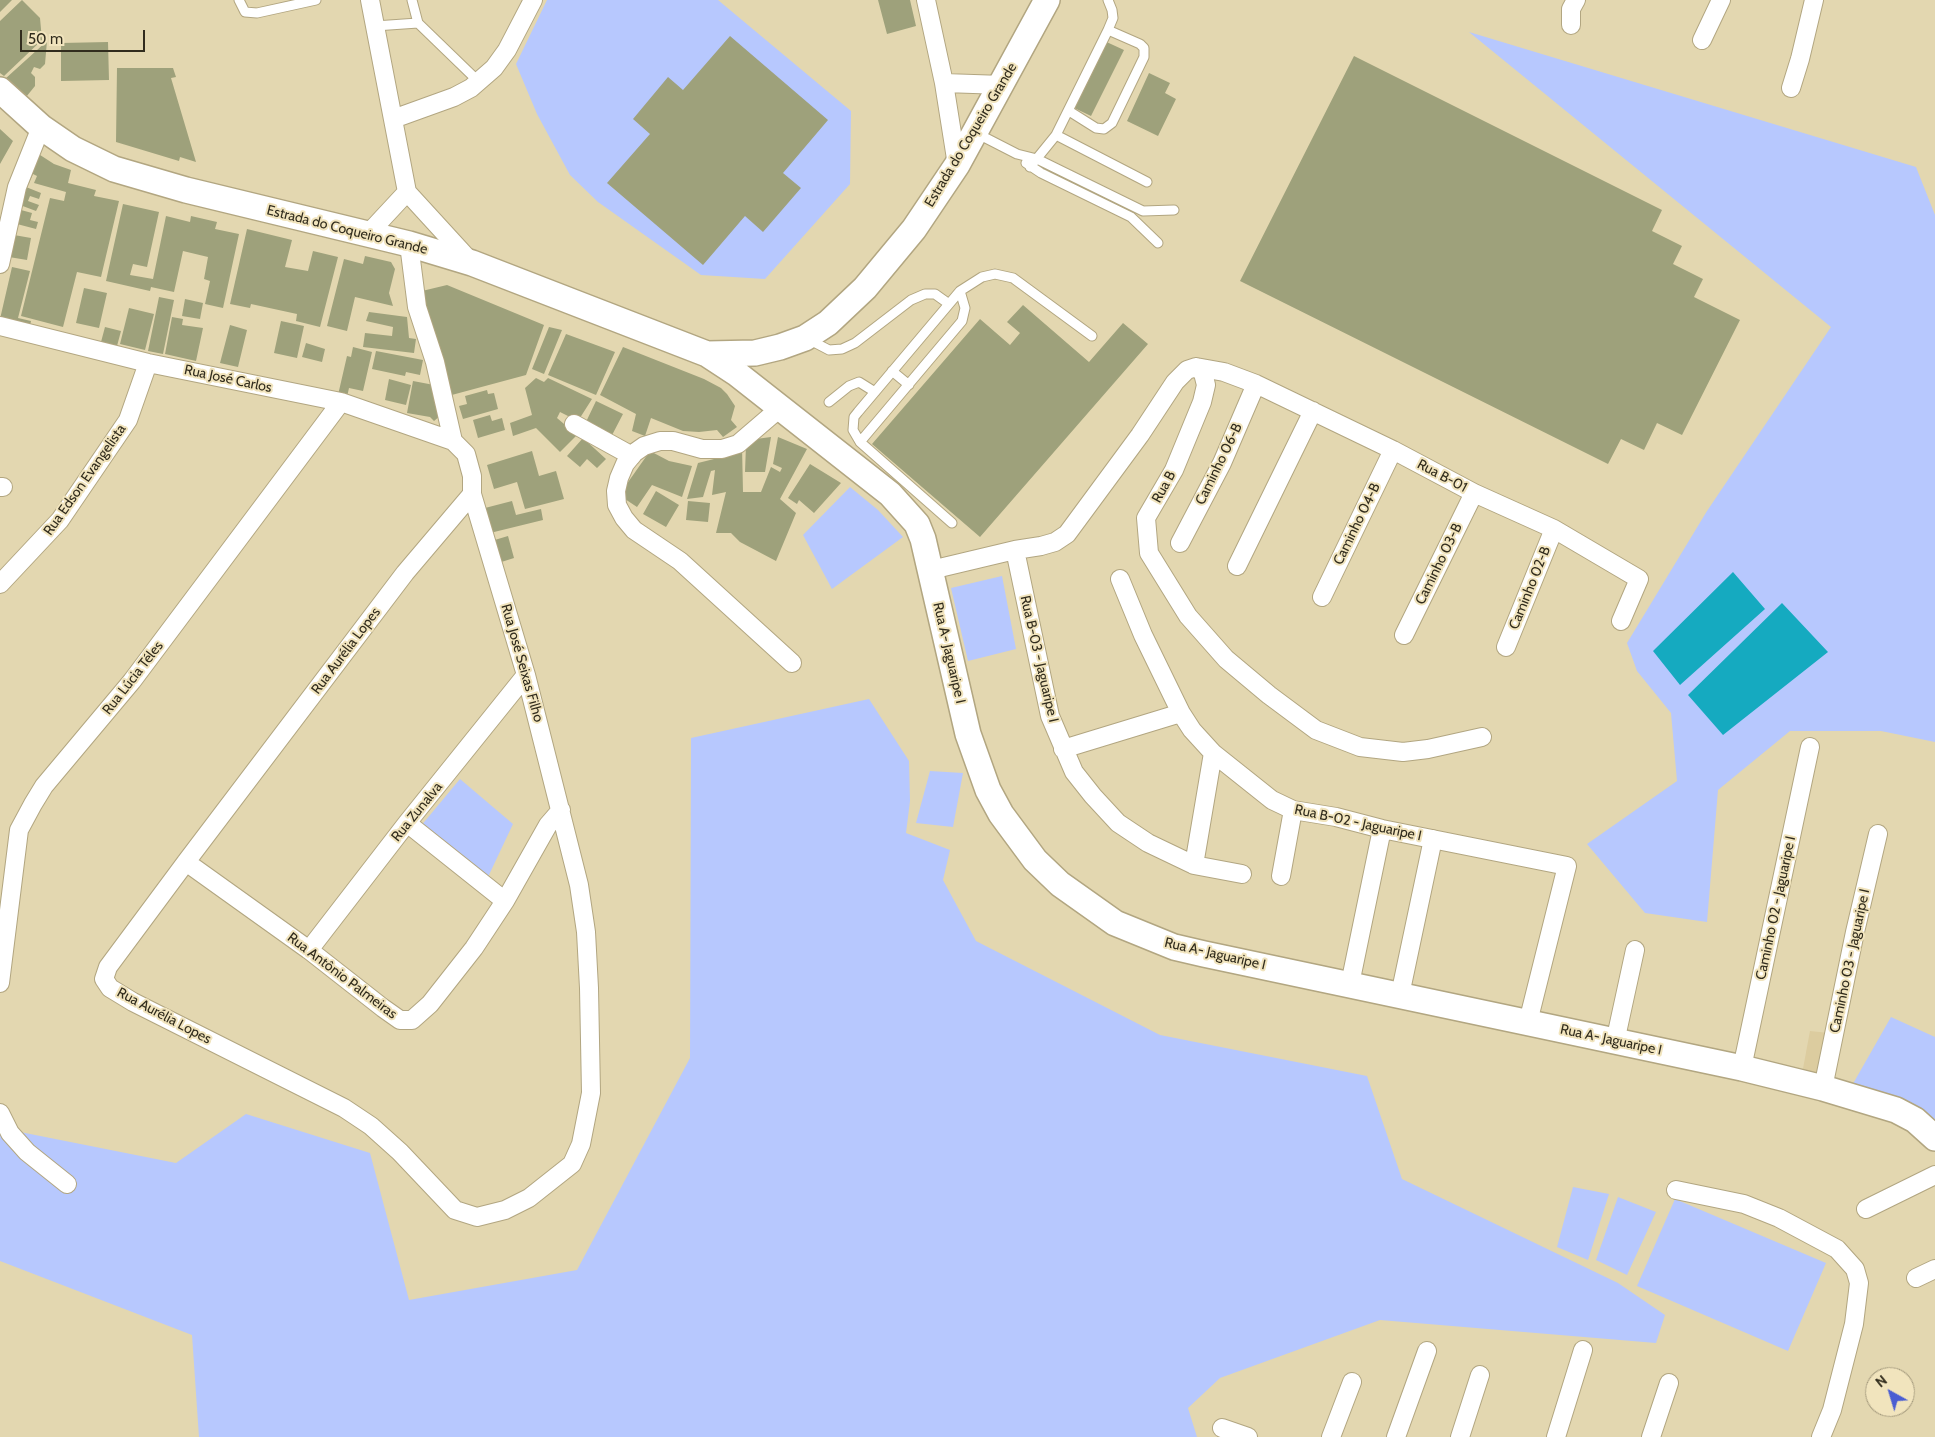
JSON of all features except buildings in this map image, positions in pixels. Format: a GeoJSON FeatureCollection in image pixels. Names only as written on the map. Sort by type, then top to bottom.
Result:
{"type":"FeatureCollection","features":[{"type":"Feature","properties":{"kind":"main road","name":"Estrada do Coqueiro Grande"},"geometry":{"type":"LineString","coordinates":[[707,354],[755,353],[780,348],[805,338],[848,306],[914,230],[1004,90],[1046,10]]}},
{"type":"Feature","properties":{"kind":"main road","name":"Estrada do Coqueiro Grande"},"geometry":{"type":"LineString","coordinates":[[0,90],[41,127],[73,149],[114,169],[367,235],[409,244],[472,263],[707,354],[736,372],[780,408]]}},
{"type":"Feature","properties":{"kind":"main road","name":"Rua A- Jaguaripe I"},"geometry":{"type":"LineString","coordinates":[[780,408],[890,494],[917,524],[931,570],[968,734],[977,764],[1001,814],[1035,860],[1060,884],[1115,923],[1145,936],[1204,954],[1742,1068],[1823,1088],[1896,1110],[1915,1120],[1935,1138]]}},
{"type":"Feature","properties":{"kind":"street"},"geometry":{"type":"LineString","coordinates":[[370,0],[407,192],[472,263]]}},
{"type":"Feature","properties":{"kind":"street"},"geometry":{"type":"LineString","coordinates":[[393,119],[454,97],[479,82],[494,68],[507,50],[533,0]]}},
{"type":"Feature","properties":{"kind":"street"},"geometry":{"type":"LineString","coordinates":[[926,0],[944,83],[957,165]]}},
{"type":"Feature","properties":{"kind":"street"},"geometry":{"type":"LineString","coordinates":[[1571,25],[1571,9],[1576,0]]}},
{"type":"Feature","properties":{"kind":"street"},"geometry":{"type":"LineString","coordinates":[[1702,40],[1720,0]]}},
{"type":"Feature","properties":{"kind":"street"},"geometry":{"type":"LineString","coordinates":[[1791,88],[1800,60],[1814,0]]}},
{"type":"Feature","properties":{"kind":"street"},"geometry":{"type":"LineString","coordinates":[[944,83],[1004,90]]}},
{"type":"Feature","properties":{"kind":"street"},"geometry":{"type":"LineString","coordinates":[[0,264],[17,187],[41,127]]}},
{"type":"Feature","properties":{"kind":"street"},"geometry":{"type":"LineString","coordinates":[[367,235],[407,192]]}},
{"type":"Feature","properties":{"kind":"street","name":"Rua José Seixas Filho"},"geometry":{"type":"LineString","coordinates":[[409,244],[417,306],[435,362],[453,441],[466,454],[472,476],[472,494],[526,675],[578,884],[586,932],[589,988],[590,1093]]}},
{"type":"Feature","properties":{"kind":"street","name":"Rua José Carlos"},"geometry":{"type":"LineString","coordinates":[[0,326],[148,362],[341,402],[453,441]]}},
{"type":"Feature","properties":{"kind":"street","name":"Rua Edson Evangelista"},"geometry":{"type":"LineString","coordinates":[[0,584],[60,520],[128,420],[148,362]]}},
{"type":"Feature","properties":{"kind":"street"},"geometry":{"type":"LineString","coordinates":[[931,570],[1015,550],[1042,546],[1055,542],[1067,534],[1134,443],[1174,382],[1187,370],[1196,367]]}},
{"type":"Feature","properties":{"kind":"street","name":"Rua B-01"},"geometry":{"type":"LineString","coordinates":[[1196,367],[1224,372],[1256,384],[1313,411],[1393,450],[1474,494],[1554,529],[1639,578],[1621,621]]}},
{"type":"Feature","properties":{"kind":"street","name":"Rua B"},"geometry":{"type":"LineString","coordinates":[[1196,367],[1203,373],[1206,384],[1202,402],[1174,470],[1146,518],[1149,553],[1188,616],[1226,659],[1269,695],[1316,730],[1360,747],[1403,752],[1428,749],[1482,737]]}},
{"type":"Feature","properties":{"kind":"street","name":"Caminho 06-B"},"geometry":{"type":"LineString","coordinates":[[1180,543],[1222,463],[1256,384]]}},
{"type":"Feature","properties":{"kind":"street","name":"Rua Lúcia Téles"},"geometry":{"type":"LineString","coordinates":[[0,984],[19,830],[33,804],[44,786],[132,681],[341,402]]}},
{"type":"Feature","properties":{"kind":"street"},"geometry":{"type":"LineString","coordinates":[[780,408],[738,444],[722,449],[702,449],[673,441],[660,441],[644,446],[632,456],[618,478],[616,491],[618,506],[624,518],[634,530],[680,560],[792,663]]}},
{"type":"Feature","properties":{"kind":"street"},"geometry":{"type":"LineString","coordinates":[[1237,566],[1313,411]]}},
{"type":"Feature","properties":{"kind":"street"},"geometry":{"type":"LineString","coordinates":[[574,424],[632,456]]}},
{"type":"Feature","properties":{"kind":"street","name":"Caminho 04-B"},"geometry":{"type":"LineString","coordinates":[[1322,598],[1393,450]]}},
{"type":"Feature","properties":{"kind":"street","name":"Rua Aurélia Lopes"},"geometry":{"type":"LineString","coordinates":[[472,494],[405,573],[108,967],[104,979],[106,984],[132,1002],[344,1108],[371,1126],[400,1152],[455,1210],[477,1217],[505,1210],[529,1198],[572,1164],[581,1144],[590,1093]]}},
{"type":"Feature","properties":{"kind":"street","name":"Caminho 03-B"},"geometry":{"type":"LineString","coordinates":[[1404,635],[1474,494]]}},
{"type":"Feature","properties":{"kind":"street","name":"Caminho 02-B"},"geometry":{"type":"LineString","coordinates":[[1506,647],[1554,529]]}},
{"type":"Feature","properties":{"kind":"street","name":"Rua B-03 - Jaguaripe I"},"geometry":{"type":"LineString","coordinates":[[1015,550],[1050,716],[1074,772],[1118,823],[1148,843],[1194,865],[1242,874]]}},
{"type":"Feature","properties":{"kind":"street","name":"Rua B-02 - Jaguaripe I"},"geometry":{"type":"LineString","coordinates":[[1120,579],[1143,635],[1181,713],[1192,730],[1213,753],[1272,800],[1293,810],[1336,817],[1382,829],[1566,866],[1528,1022]]}},
{"type":"Feature","properties":{"kind":"street","name":"Rua Zunalva"},"geometry":{"type":"LineString","coordinates":[[309,950],[407,823],[526,675]]}},
{"type":"Feature","properties":{"kind":"street"},"geometry":{"type":"LineString","coordinates":[[1063,749],[1181,713]]}},
{"type":"Feature","properties":{"kind":"street","name":"Caminho 02 - Jaguaripe I"},"geometry":{"type":"LineString","coordinates":[[1742,1068],[1810,748]]}},
{"type":"Feature","properties":{"kind":"street"},"geometry":{"type":"LineString","coordinates":[[1194,865],[1213,753]]}},
{"type":"Feature","properties":{"kind":"street","name":"Rua Antônio Palmeiras"},"geometry":{"type":"LineString","coordinates":[[186,862],[309,950],[400,1020],[412,1020],[422,1013],[436,997],[474,948],[505,901],[548,825],[561,810]]}},
{"type":"Feature","properties":{"kind":"street"},"geometry":{"type":"LineString","coordinates":[[1282,876],[1293,810]]}},
{"type":"Feature","properties":{"kind":"street"},"geometry":{"type":"LineString","coordinates":[[407,823],[505,901]]}},
{"type":"Feature","properties":{"kind":"street"},"geometry":{"type":"LineString","coordinates":[[1350,984],[1382,829]]}},
{"type":"Feature","properties":{"kind":"street","name":"Caminho 03 - Jaguaripe I"},"geometry":{"type":"LineString","coordinates":[[1823,1088],[1855,932],[1878,834]]}},
{"type":"Feature","properties":{"kind":"street"},"geometry":{"type":"LineString","coordinates":[[1400,995],[1433,839]]}},
{"type":"Feature","properties":{"kind":"street"},"geometry":{"type":"LineString","coordinates":[[1616,1042],[1635,950]]}},
{"type":"Feature","properties":{"kind":"street"},"geometry":{"type":"LineString","coordinates":[[0,1113],[10,1133],[27,1152],[67,1184]]}},
{"type":"Feature","properties":{"kind":"street"},"geometry":{"type":"LineString","coordinates":[[1866,1209],[1935,1175]]}},
{"type":"Feature","properties":{"kind":"street"},"geometry":{"type":"LineString","coordinates":[[1676,1190],[1744,1204],[1779,1218],[1837,1249],[1855,1270],[1860,1283],[1854,1324],[1832,1410],[1821,1437]]}},
{"type":"Feature","properties":{"kind":"street"},"geometry":{"type":"LineString","coordinates":[[1916,1278],[1935,1269]]}},
{"type":"Feature","properties":{"kind":"street"},"geometry":{"type":"LineString","coordinates":[[1556,1437],[1583,1350]]}},
{"type":"Feature","properties":{"kind":"street"},"geometry":{"type":"LineString","coordinates":[[1396,1437],[1427,1351]]}},
{"type":"Feature","properties":{"kind":"street"},"geometry":{"type":"LineString","coordinates":[[1460,1437],[1480,1375]]}},
{"type":"Feature","properties":{"kind":"street"},"geometry":{"type":"LineString","coordinates":[[1331,1437],[1352,1382]]}},
{"type":"Feature","properties":{"kind":"street"},"geometry":{"type":"LineString","coordinates":[[1651,1437],[1669,1383]]}},
{"type":"Feature","properties":{"kind":"street"},"geometry":{"type":"LineString","coordinates":[[1222,1428],[1248,1437]]}},
{"type":"Feature","properties":{"kind":"lane"},"geometry":{"type":"LineString","coordinates":[[238,0],[245,12],[257,13],[316,0]]}},
{"type":"Feature","properties":{"kind":"lane"},"geometry":{"type":"LineString","coordinates":[[412,0],[418,23],[479,82]]}},
{"type":"Feature","properties":{"kind":"lane"},"geometry":{"type":"LineString","coordinates":[[1030,167],[1056,135],[1108,30],[1113,18],[1108,0]]}},
{"type":"Feature","properties":{"kind":"lane"},"geometry":{"type":"LineString","coordinates":[[375,26],[418,23]]}},
{"type":"Feature","properties":{"kind":"lane"},"geometry":{"type":"LineString","coordinates":[[1069,111],[1096,128],[1104,129],[1112,124],[1144,57],[1144,48],[1140,44],[1108,30]]}},
{"type":"Feature","properties":{"kind":"lane"},"geometry":{"type":"LineString","coordinates":[[976,132],[1017,154],[1037,159],[1143,211],[1174,210]]}},
{"type":"Feature","properties":{"kind":"lane"},"geometry":{"type":"LineString","coordinates":[[1056,135],[1147,182]]}},
{"type":"Feature","properties":{"kind":"lane"},"geometry":{"type":"LineString","coordinates":[[1017,154],[1030,167],[1131,217],[1158,243]]}},
{"type":"Feature","properties":{"kind":"lane"},"geometry":{"type":"LineString","coordinates":[[952,523],[860,442],[853,430],[854,417],[960,291],[989,275],[995,274],[1013,278],[1092,336]]}},
{"type":"Feature","properties":{"kind":"lane"},"geometry":{"type":"LineString","coordinates":[[860,442],[962,320],[965,308],[960,291]]}},
{"type":"Feature","properties":{"kind":"lane"},"geometry":{"type":"LineString","coordinates":[[805,338],[829,350],[842,349],[855,343],[911,300],[925,294],[934,294],[949,304]]}},
{"type":"Feature","properties":{"kind":"lane"},"geometry":{"type":"LineString","coordinates":[[892,371],[909,384]]}},
{"type":"Feature","properties":{"kind":"lane"},"geometry":{"type":"LineString","coordinates":[[829,402],[849,386],[859,382],[875,392]]}},
{"type":"Feature","properties":{"kind":"shaded area"},"geometry":{"type":"Polygon","coordinates":[[[547,0],[718,0],[851,111],[850,184],[765,279],[701,275],[598,202],[570,175],[537,114],[516,64],[547,0]]]}},
{"type":"Feature","properties":{"kind":"shaded area"},"geometry":{"type":"Polygon","coordinates":[[[1469,32],[1916,167],[1935,215],[1935,742],[1881,731],[1790,731],[1718,790],[1707,922],[1645,913],[1587,844],[1677,781],[1671,713],[1637,671],[1627,643],[1707,511],[1831,327],[1469,32]]]}},
{"type":"Feature","properties":{"kind":"shaded area"},"geometry":{"type":"Polygon","coordinates":[[[850,487],[878,510],[903,537],[832,589],[803,535],[850,487]]]}},
{"type":"Feature","properties":{"kind":"shaded area"},"geometry":{"type":"Polygon","coordinates":[[[1733,572],[1765,609],[1680,685],[1653,651],[1733,572]]]}},
{"type":"Feature","properties":{"kind":"shaded area"},"geometry":{"type":"Polygon","coordinates":[[[1002,576],[1016,649],[968,661],[951,588],[1002,576]]]}},
{"type":"Feature","properties":{"kind":"shaded area"},"geometry":{"type":"Polygon","coordinates":[[[1782,603],[1828,652],[1723,735],[1688,695],[1782,603]]]}},
{"type":"Feature","properties":{"kind":"shaded area"},"geometry":{"type":"Polygon","coordinates":[[[869,699],[909,761],[910,801],[906,833],[950,850],[943,880],[976,941],[1160,1035],[1367,1076],[1402,1179],[1618,1283],[1665,1315],[1656,1343],[1380,1320],[1220,1378],[1188,1408],[1197,1437],[199,1437],[192,1335],[0,1261],[0,1128],[176,1163],[246,1114],[370,1153],[409,1300],[577,1270],[690,1058],[691,738],[869,699]]]}},
{"type":"Feature","properties":{"kind":"shaded area"},"geometry":{"type":"Polygon","coordinates":[[[930,771],[963,773],[953,827],[916,823],[930,771]]]}},
{"type":"Feature","properties":{"kind":"shaded area"},"geometry":{"type":"Polygon","coordinates":[[[460,779],[513,824],[488,877],[420,827],[460,779]]]}},
{"type":"Feature","properties":{"kind":"shaded area"},"geometry":{"type":"Polygon","coordinates":[[[1891,1017],[1935,1037],[1935,1131],[1850,1089],[1891,1017]]]}},
{"type":"Feature","properties":{"kind":"shaded area"},"geometry":{"type":"Polygon","coordinates":[[[1810,1031],[1829,1033],[1821,1078],[1802,1074],[1810,1031]]]}},
{"type":"Feature","properties":{"kind":"shaded area"},"geometry":{"type":"Polygon","coordinates":[[[1573,1187],[1609,1194],[1588,1260],[1557,1247],[1573,1187]]]}},
{"type":"Feature","properties":{"kind":"shaded area"},"geometry":{"type":"Polygon","coordinates":[[[1618,1197],[1656,1212],[1627,1275],[1596,1260],[1618,1197]]]}},
{"type":"Feature","properties":{"kind":"shaded area"},"geometry":{"type":"Polygon","coordinates":[[[1675,1199],[1826,1263],[1788,1351],[1637,1286],[1675,1199]]]}}]}
